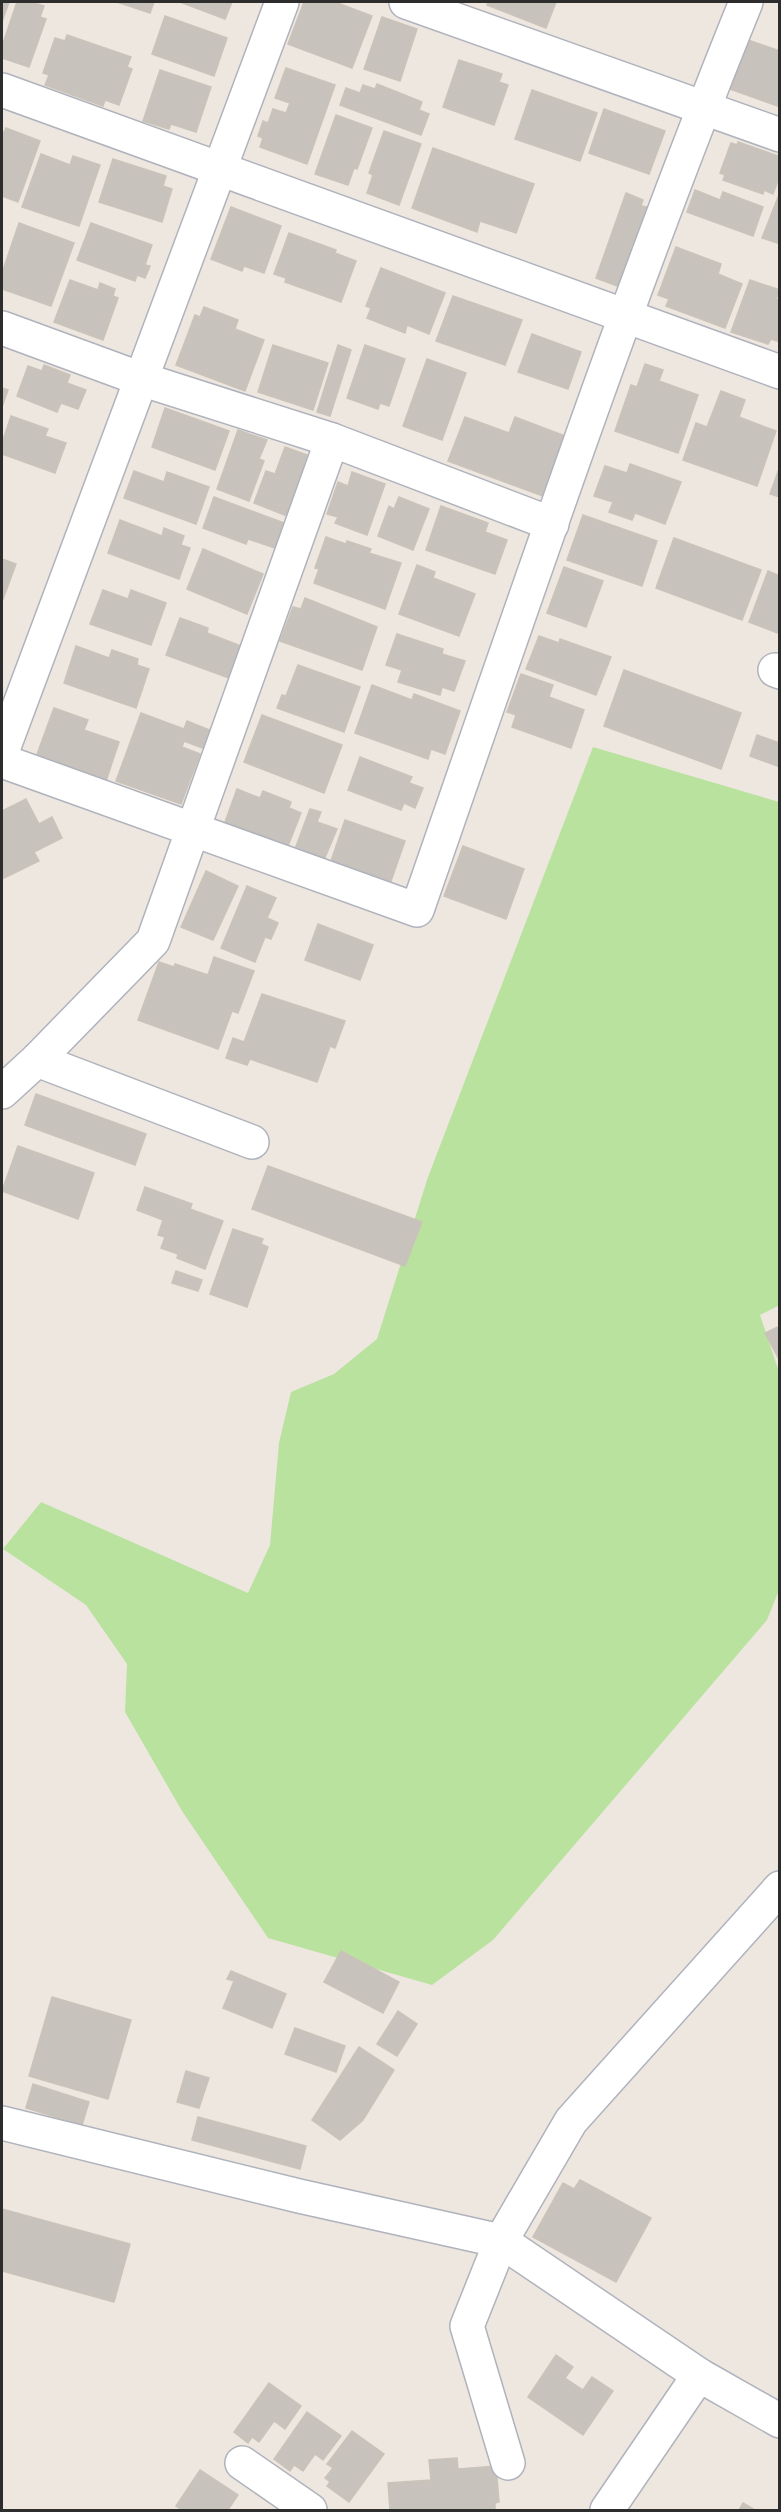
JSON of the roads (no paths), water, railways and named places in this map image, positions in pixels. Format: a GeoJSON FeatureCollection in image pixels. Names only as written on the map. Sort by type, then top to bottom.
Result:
{"type":"FeatureCollection","features":[{"type":"Feature","properties":{"kind":"street"},"geometry":{"type":"LineString","coordinates":[[2,752],[282,2]]}},
{"type":"Feature","properties":{"kind":"street"},"geometry":{"type":"LineString","coordinates":[[406,2],[780,135]]}},
{"type":"Feature","properties":{"kind":"street"},"geometry":{"type":"LineString","coordinates":[[2,761],[417,910],[626,317],[703,108],[746,2]]}},
{"type":"Feature","properties":{"kind":"street"},"geometry":{"type":"LineString","coordinates":[[2,90],[780,372]]}},
{"type":"Feature","properties":{"kind":"street"},"geometry":{"type":"LineString","coordinates":[[2,328],[141,379],[332,440],[552,524]]}},
{"type":"Feature","properties":{"kind":"street"},"geometry":{"type":"LineString","coordinates":[[2,1092],[37,1060],[153,941],[332,440]]}},
{"type":"Feature","properties":{"kind":"street"},"geometry":{"type":"LineString","coordinates":[[37,1060],[252,1142]]}},
{"type":"Feature","properties":{"kind":"street"},"geometry":{"type":"LineString","coordinates":[[508,2463],[467,2326],[501,2241],[571,2121],[780,1888]]}},
{"type":"Feature","properties":{"kind":"street"},"geometry":{"type":"LineString","coordinates":[[2,2123],[298,2196],[501,2241],[699,2375],[780,2421]]}},
{"type":"Feature","properties":{"kind":"street"},"geometry":{"type":"LineString","coordinates":[[607,2511],[699,2375]]}},
{"type":"Feature","properties":{"kind":"street"},"geometry":{"type":"LineString","coordinates":[[242,2463],[276,2500],[310,2511]]}}]}
